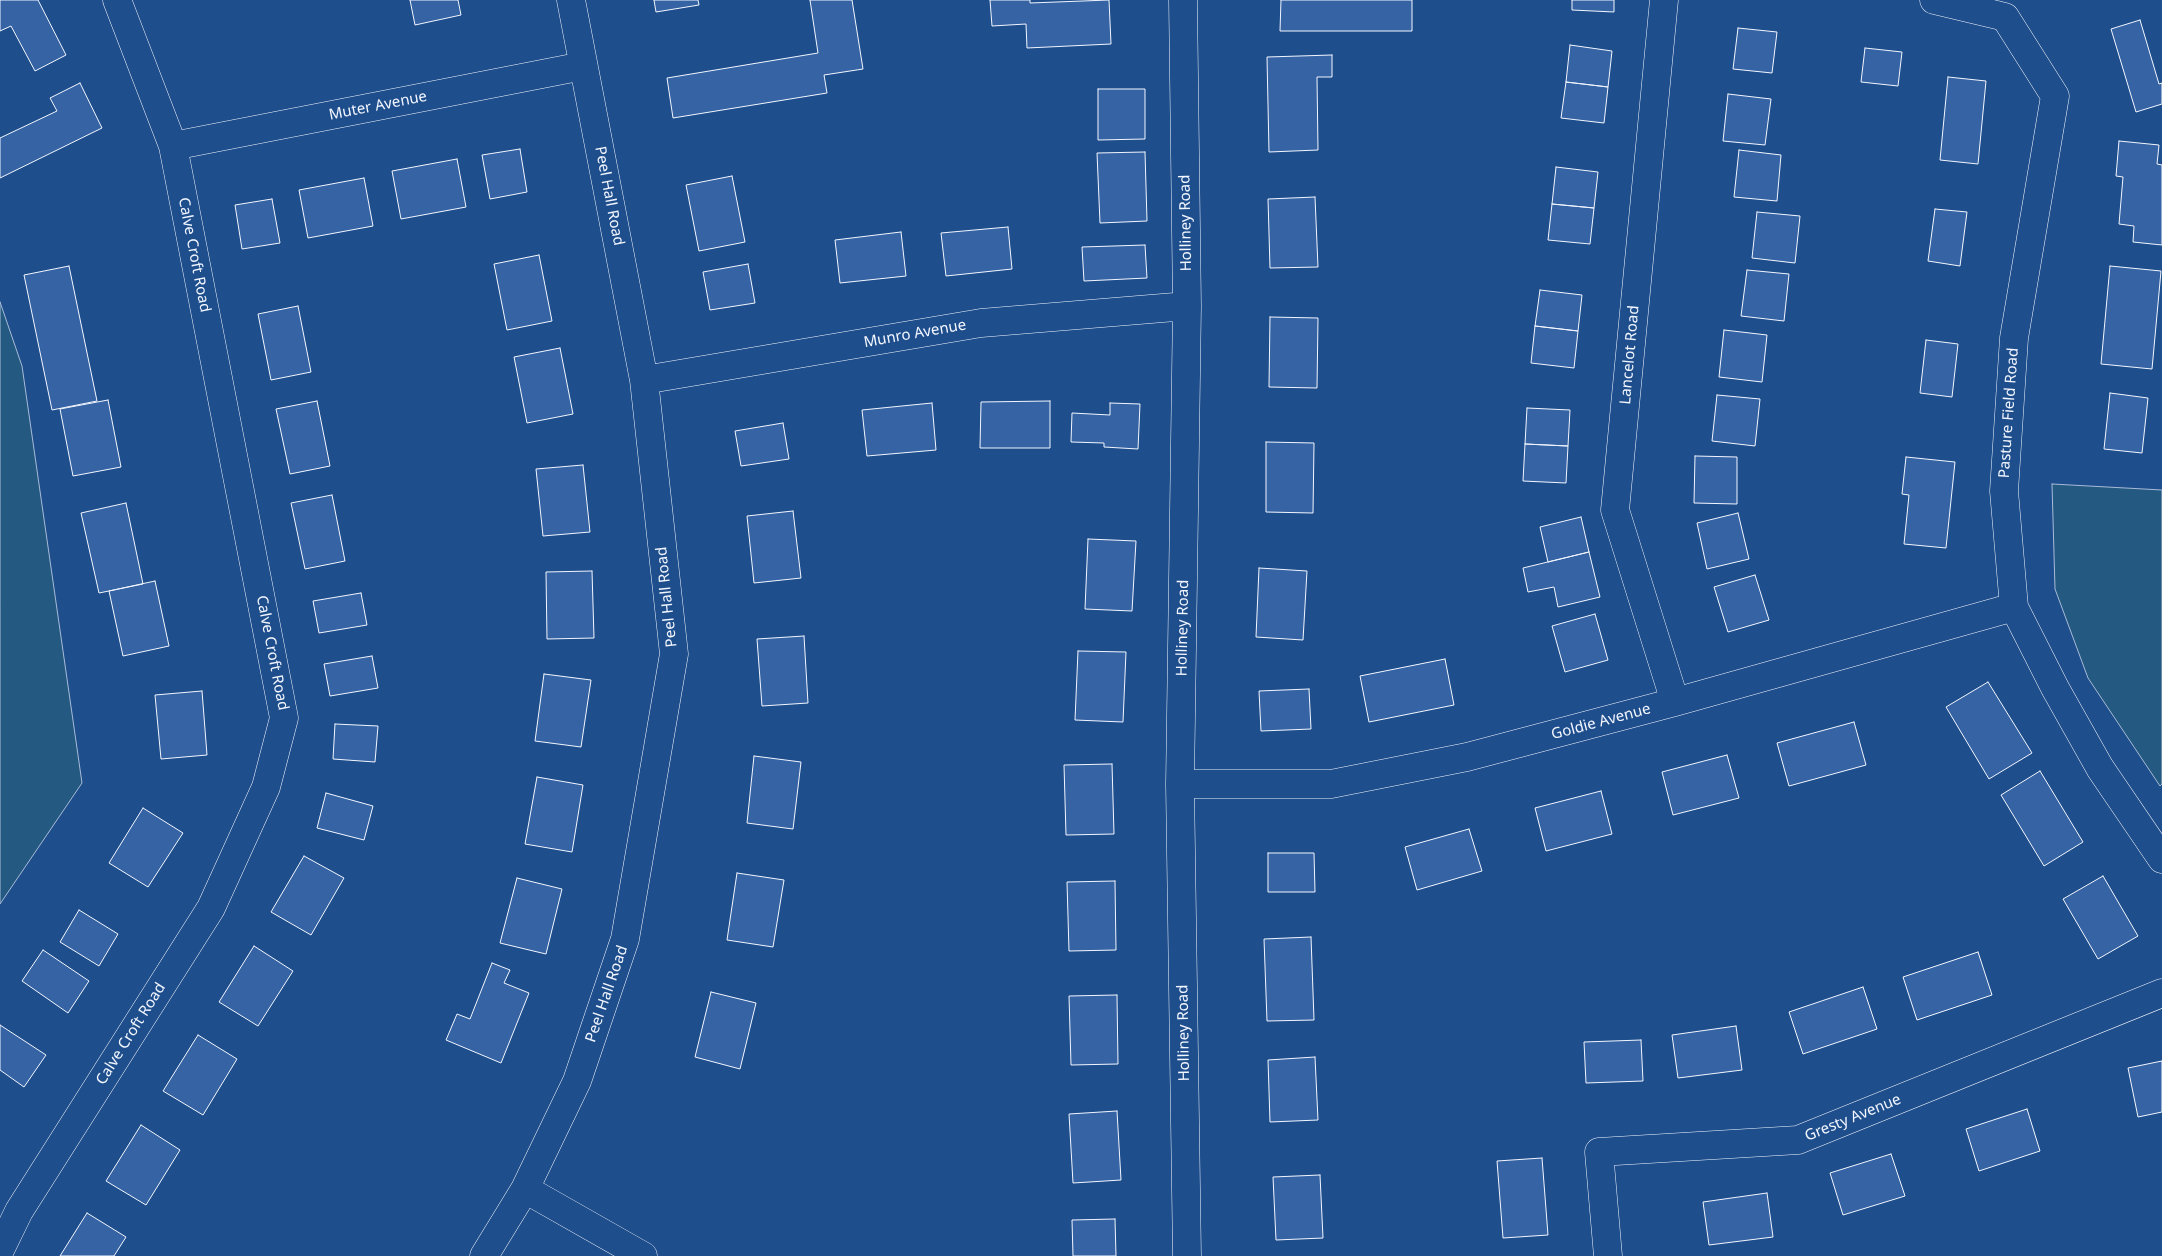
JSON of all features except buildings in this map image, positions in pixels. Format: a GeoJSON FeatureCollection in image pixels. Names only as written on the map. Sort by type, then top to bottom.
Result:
{"type":"FeatureCollection","features":[{"type":"Feature","properties":{"kind":"street","name":"Calve Croft Road"},"geometry":{"type":"LineString","coordinates":[[0,1250],[18,1211],[211,908],[266,787],[284,718],[173,146],[117,0]]}},
{"type":"Feature","properties":{"kind":"street","name":"Peel Hall Road"},"geometry":{"type":"LineString","coordinates":[[484,1256],[525,1189],[577,1081],[625,939],[674,654],[644,380],[571,0]]}},
{"type":"Feature","properties":{"kind":"street","name":"Holliney Road"},"geometry":{"type":"LineString","coordinates":[[1183,0],[1188,306],[1180,784],[1187,1256]]}},
{"type":"Feature","properties":{"kind":"street","name":"Lancelot Road"},"geometry":{"type":"LineString","coordinates":[[1664,0],[1615,510],[1675,702]]}},
{"type":"Feature","properties":{"kind":"street","name":"Pasture Field Road"},"geometry":{"type":"LineString","coordinates":[[1934,0],[2005,17],[2055,96],[2014,338],[2004,491],[2014,607],[2055,688],[2100,768],[2162,859]]}},
{"type":"Feature","properties":{"kind":"street","name":"Muter Avenue"},"geometry":{"type":"LineString","coordinates":[[173,146],[583,66]]}},
{"type":"Feature","properties":{"kind":"street","name":"Munro Avenue"},"geometry":{"type":"LineString","coordinates":[[644,380],[981,323],[1188,306]]}},
{"type":"Feature","properties":{"kind":"street","name":"Goldie Avenue"},"geometry":{"type":"LineString","coordinates":[[1180,784],[1331,784],[1467,757],[1675,702],[2014,607]]}},
{"type":"Feature","properties":{"kind":"street","name":"Gresty Avenue"},"geometry":{"type":"LineString","coordinates":[[1608,1256],[1599,1152],[1798,1140],[2162,993]]}},
{"type":"Feature","properties":{"kind":"street"},"geometry":{"type":"LineString","coordinates":[[525,1189],[643,1256]]}},
{"type":"Feature","properties":{"kind":"shaded area"},"geometry":{"type":"Polygon","coordinates":[[[0,302],[22,366],[82,783],[0,904],[0,302]]]}},
{"type":"Feature","properties":{"kind":"shaded area"},"geometry":{"type":"Polygon","coordinates":[[[2052,484],[2162,490],[2162,784],[2160,786],[2088,678],[2055,589],[2052,484]]]}}]}
